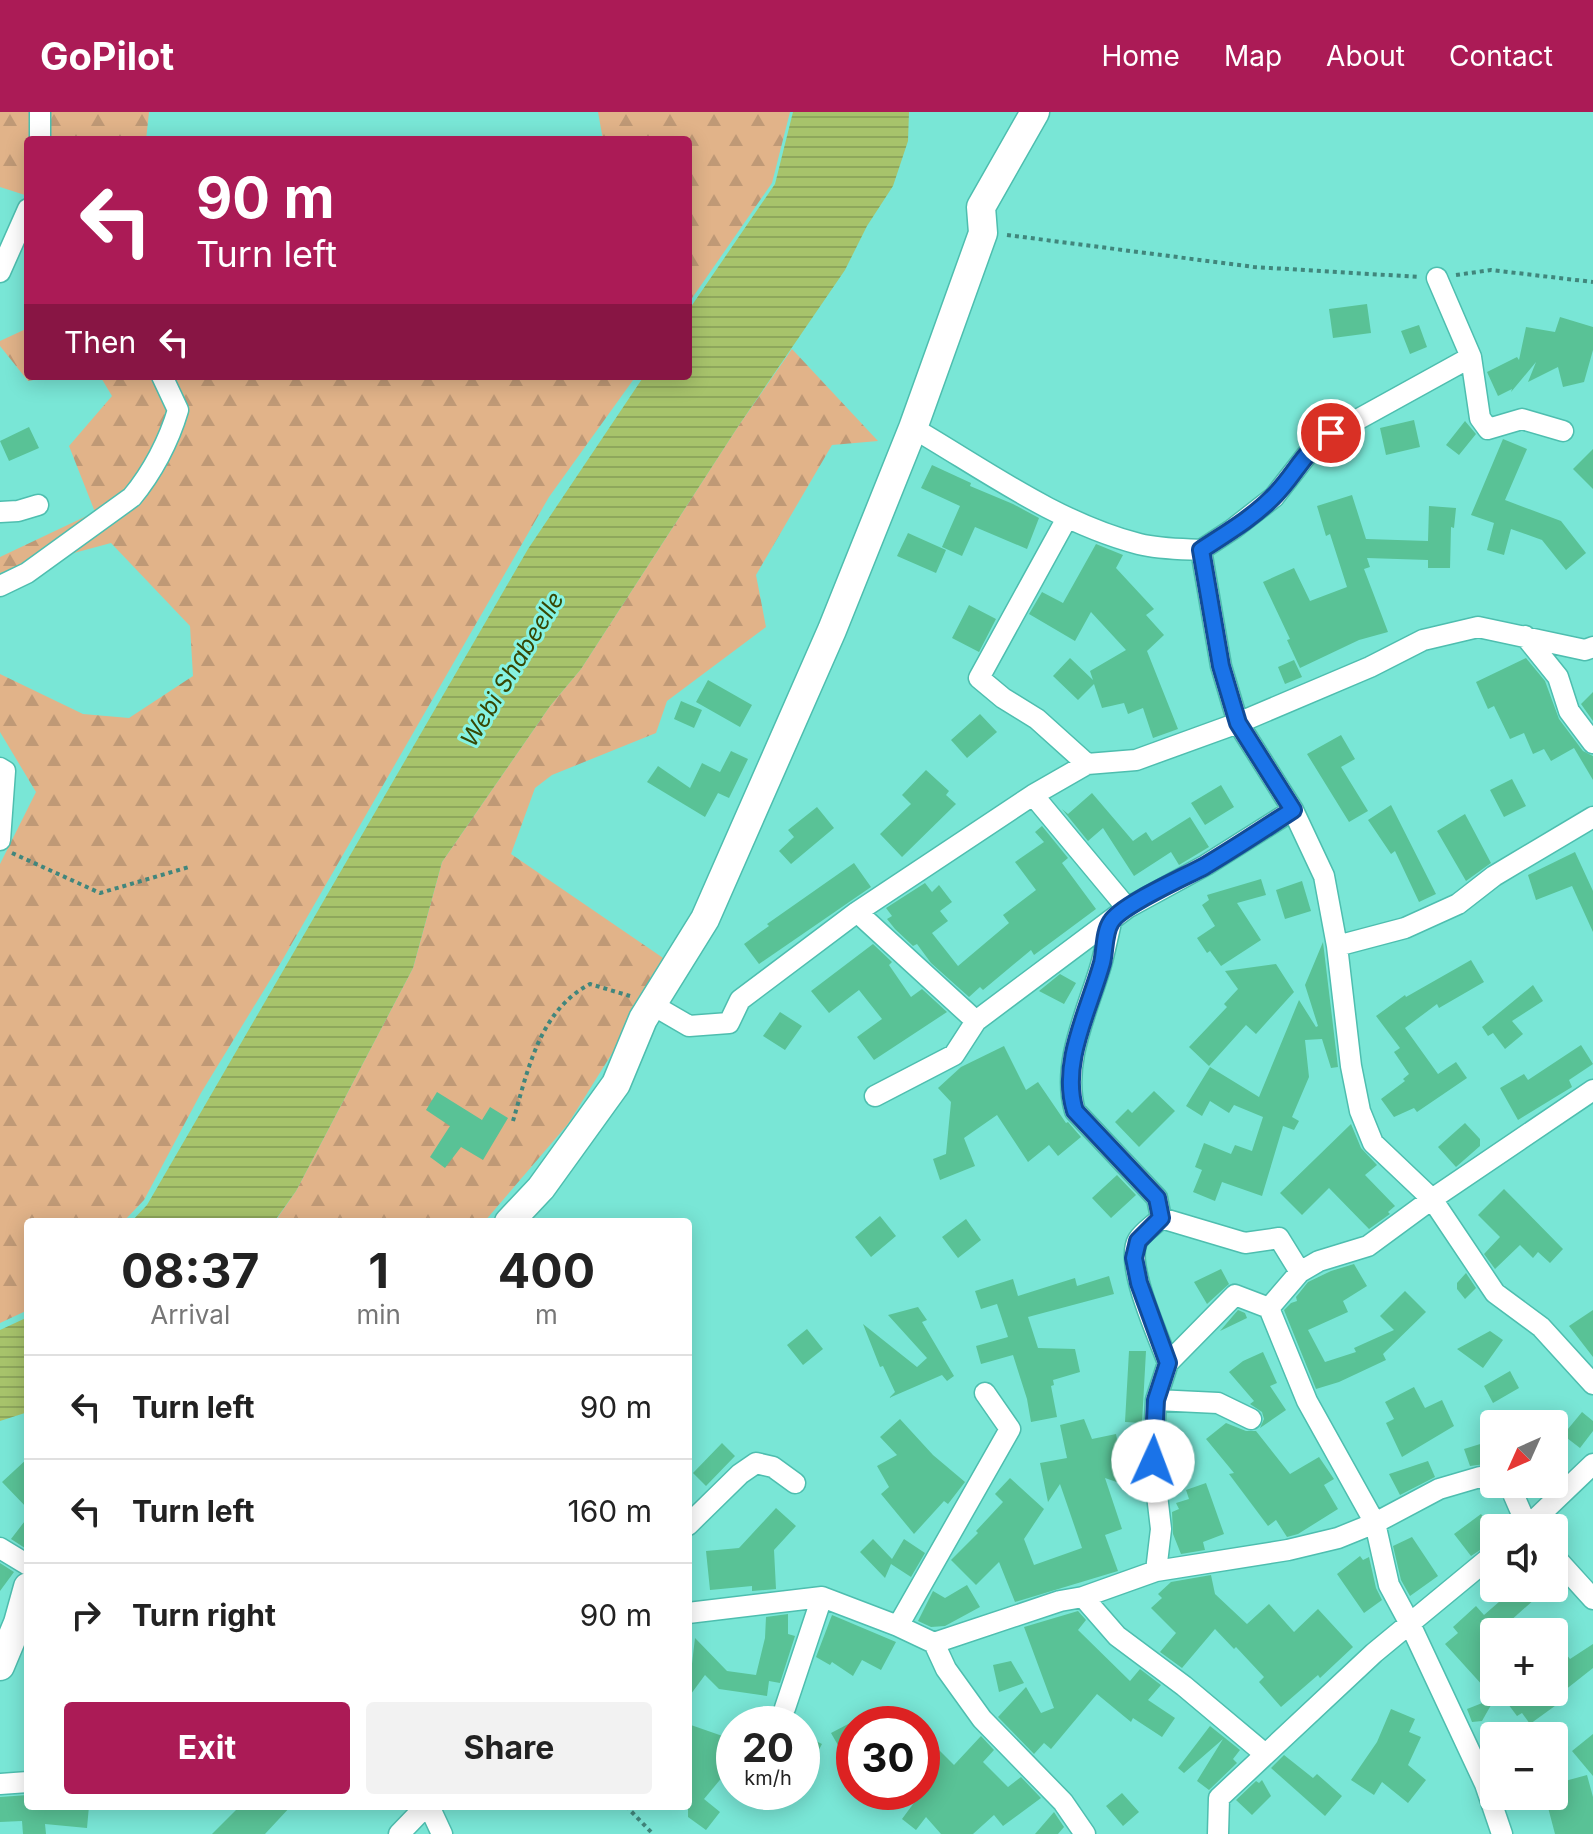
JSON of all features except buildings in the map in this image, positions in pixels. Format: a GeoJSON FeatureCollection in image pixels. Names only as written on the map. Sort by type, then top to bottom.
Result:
{"type":"FeatureCollection","features":[{"type":"Feature","properties":{"kind":"street"},"geometry":{"type":"LineString","coordinates":[[40,112],[40,136]]}},
{"type":"Feature","properties":{"kind":"street"},"geometry":{"type":"LineString","coordinates":[[513,1218],[541,1188],[616,1084],[651,1004],[705,919],[832,630],[913,428],[983,233],[981,207],[1035,112]]}},
{"type":"Feature","properties":{"kind":"street"},"geometry":{"type":"LineString","coordinates":[[0,272],[24,218]]}},
{"type":"Feature","properties":{"kind":"street"},"geometry":{"type":"LineString","coordinates":[[1437,278],[1471,357],[1480,418],[1488,429],[1522,419],[1563,431]]}},
{"type":"Feature","properties":{"kind":"street"},"geometry":{"type":"LineString","coordinates":[[913,428],[1067,518],[1138,543],[1169,549],[1201,550],[1274,497],[1317,442],[1471,357]]}},
{"type":"Feature","properties":{"kind":"street"},"geometry":{"type":"LineString","coordinates":[[0,586],[27,573],[132,497],[145,481],[178,410],[164,380]]}},
{"type":"Feature","properties":{"kind":"street"},"geometry":{"type":"LineString","coordinates":[[0,512],[38,505]]}},
{"type":"Feature","properties":{"kind":"street"},"geometry":{"type":"LineString","coordinates":[[1067,518],[979,678],[1003,698],[1037,719],[1087,764]]}},
{"type":"Feature","properties":{"kind":"street"},"geometry":{"type":"LineString","coordinates":[[1201,550],[1221,666],[1238,723],[1293,810],[1324,876],[1337,946],[1351,1066],[1360,1111],[1373,1143],[1432,1199],[1495,1293],[1541,1327],[1593,1384]]}},
{"type":"Feature","properties":{"kind":"street"},"geometry":{"type":"LineString","coordinates":[[651,1004],[689,1026],[729,1023],[740,1000],[857,912],[1033,795],[1087,764],[1136,760],[1238,723],[1370,667],[1423,640],[1478,627],[1585,650],[1593,647]]}},
{"type":"Feature","properties":{"kind":"street"},"geometry":{"type":"LineString","coordinates":[[1525,636],[1558,677],[1569,711],[1593,743]]}},
{"type":"Feature","properties":{"kind":"street"},"geometry":{"type":"LineString","coordinates":[[0,768],[5,771],[0,840]]}},
{"type":"Feature","properties":{"kind":"street"},"geometry":{"type":"LineString","coordinates":[[1033,795],[1127,908]]}},
{"type":"Feature","properties":{"kind":"street"},"geometry":{"type":"LineString","coordinates":[[875,1096],[954,1055],[976,1021],[1127,908],[1206,865],[1293,810]]}},
{"type":"Feature","properties":{"kind":"street"},"geometry":{"type":"LineString","coordinates":[[1337,946],[1405,928],[1458,904],[1494,876],[1593,817]]}},
{"type":"Feature","properties":{"kind":"street"},"geometry":{"type":"LineString","coordinates":[[857,912],[976,1021]]}},
{"type":"Feature","properties":{"kind":"street"},"geometry":{"type":"LineString","coordinates":[[1111,922],[1079,1037],[1072,1071],[1071,1097],[1075,1111],[1157,1198],[1161,1218]]}},
{"type":"Feature","properties":{"kind":"street"},"geometry":{"type":"LineString","coordinates":[[1269,1308],[1300,1272],[1319,1261],[1368,1246],[1593,1090]]}},
{"type":"Feature","properties":{"kind":"street"},"geometry":{"type":"LineString","coordinates":[[1161,1218],[1245,1243],[1279,1238],[1300,1272]]}},
{"type":"Feature","properties":{"kind":"street"},"geometry":{"type":"LineString","coordinates":[[1161,1218],[1138,1241],[1134,1258],[1139,1283],[1168,1363]]}},
{"type":"Feature","properties":{"kind":"street"},"geometry":{"type":"LineString","coordinates":[[1156,1571],[1161,1529],[1153,1461],[1156,1400],[1168,1363],[1235,1295],[1269,1308],[1307,1401],[1375,1523],[1389,1585],[1485,1784],[1502,1834]]}},
{"type":"Feature","properties":{"kind":"street"},"geometry":{"type":"LineString","coordinates":[[898,1626],[1010,1429],[985,1393]]}},
{"type":"Feature","properties":{"kind":"street"},"geometry":{"type":"LineString","coordinates":[[1156,1400],[1218,1403],[1251,1419]]}},
{"type":"Feature","properties":{"kind":"street"},"geometry":{"type":"LineString","coordinates":[[692,1521],[740,1474],[756,1463],[773,1467],[795,1483]]}},
{"type":"Feature","properties":{"kind":"street"},"geometry":{"type":"LineString","coordinates":[[1541,1514],[1593,1464]]}},
{"type":"Feature","properties":{"kind":"street"},"geometry":{"type":"LineString","coordinates":[[934,1643],[1156,1571],[1288,1550],[1338,1538],[1375,1523],[1439,1489],[1480,1477]]}},
{"type":"Feature","properties":{"kind":"street"},"geometry":{"type":"LineString","coordinates":[[0,1548],[24,1563]]}},
{"type":"Feature","properties":{"kind":"street"},"geometry":{"type":"LineString","coordinates":[[1218,1834],[1219,1798],[1410,1624],[1480,1566]]}},
{"type":"Feature","properties":{"kind":"street"},"geometry":{"type":"LineString","coordinates":[[1568,1571],[1593,1599]]}},
{"type":"Feature","properties":{"kind":"street"},"geometry":{"type":"LineString","coordinates":[[0,1666],[9,1625],[24,1595]]}},
{"type":"Feature","properties":{"kind":"street"},"geometry":{"type":"LineString","coordinates":[[786,1706],[822,1597]]}},
{"type":"Feature","properties":{"kind":"street"},"geometry":{"type":"LineString","coordinates":[[692,1613],[822,1597],[934,1643],[946,1669],[982,1719],[1063,1802],[1085,1834]]}},
{"type":"Feature","properties":{"kind":"street"},"geometry":{"type":"LineString","coordinates":[[1083,1597],[1117,1636],[1184,1686],[1265,1754]]}},
{"type":"Feature","properties":{"kind":"street"},"geometry":{"type":"LineString","coordinates":[[0,1784],[24,1782]]}},
{"type":"Feature","properties":{"kind":"street"},"geometry":{"type":"LineString","coordinates":[[399,1834],[424,1810]]}},
{"type":"Feature","properties":{"kind":"street"},"geometry":{"type":"LineString","coordinates":[[430,1810],[442,1834]]}},
{"type":"Feature","properties":{"kind":"path"},"geometry":{"type":"LineString","coordinates":[[983,233],[1254,267],[1437,278],[1491,270],[1593,282]]}},
{"type":"Feature","properties":{"kind":"path"},"geometry":{"type":"LineString","coordinates":[[0,848],[100,893],[189,867]]}},
{"type":"Feature","properties":{"kind":"path"},"geometry":{"type":"LineString","coordinates":[[513,1121],[544,1028],[579,990],[590,984],[651,1004]]}},
{"type":"Feature","properties":{"kind":"path"},"geometry":{"type":"LineString","coordinates":[[630,1810],[653,1834]]}},
{"type":"Feature","properties":{"kind":"green space"},"geometry":{"type":"Polygon","coordinates":[[[0,112],[149,112],[146,136],[24,136],[24,195],[0,187],[0,112]]]}},
{"type":"Feature","properties":{"kind":"green space"},"geometry":{"type":"Polygon","coordinates":[[[598,112],[790,112],[772,183],[692,298],[692,136],[602,136],[598,112]]]}},
{"type":"Feature","properties":{"kind":"green space"},"geometry":{"type":"Polygon","coordinates":[[[24,330],[24,376],[0,346],[0,341],[24,330]]]}},
{"type":"Feature","properties":{"kind":"green space"},"geometry":{"type":"Polygon","coordinates":[[[792,349],[878,441],[832,445],[756,575],[766,627],[667,701],[656,733],[552,775],[535,788],[511,854],[669,962],[568,1124],[487,1218],[278,1218],[296,1191],[413,968],[442,862],[550,706],[581,669],[739,425],[792,349]]]}},
{"type":"Feature","properties":{"kind":"green space"},"geometry":{"type":"Polygon","coordinates":[[[102,380],[633,380],[549,497],[283,959],[201,1093],[144,1200],[127,1218],[24,1218],[24,1312],[0,1323],[0,864],[36,792],[0,732],[0,674],[83,714],[129,718],[193,676],[190,626],[111,543],[0,573],[0,557],[95,512],[69,446],[112,396],[102,380]]]}},
{"type":"Feature","properties":{"kind":"water","name":"Webi Shabeelle"},"geometry":{"type":"Polygon","coordinates":[[[793,112],[909,112],[908,141],[893,186],[867,226],[845,270],[739,425],[581,669],[550,706],[442,862],[413,968],[296,1191],[277,1218],[135,1218],[147,1205],[528,549],[641,380],[692,380],[692,305],[775,184],[793,112]]]}},
{"type":"Feature","properties":{"kind":"water"},"geometry":{"type":"Polygon","coordinates":[[[24,1319],[24,1413],[0,1421],[0,1330],[24,1319]]]}},
{"type":"Feature","properties":{"kind":"route"},"geometry":{"type":"LineString","coordinates":[[1153,1461],[1156,1400],[1168,1363],[1139,1283],[1134,1258],[1138,1241],[1161,1218],[1157,1198],[1075,1111],[1071,1097],[1072,1071],[1111,922],[1127,908],[1206,865],[1293,810],[1238,723],[1221,666],[1201,550],[1274,497],[1317,442],[1331,433]]}}]}
